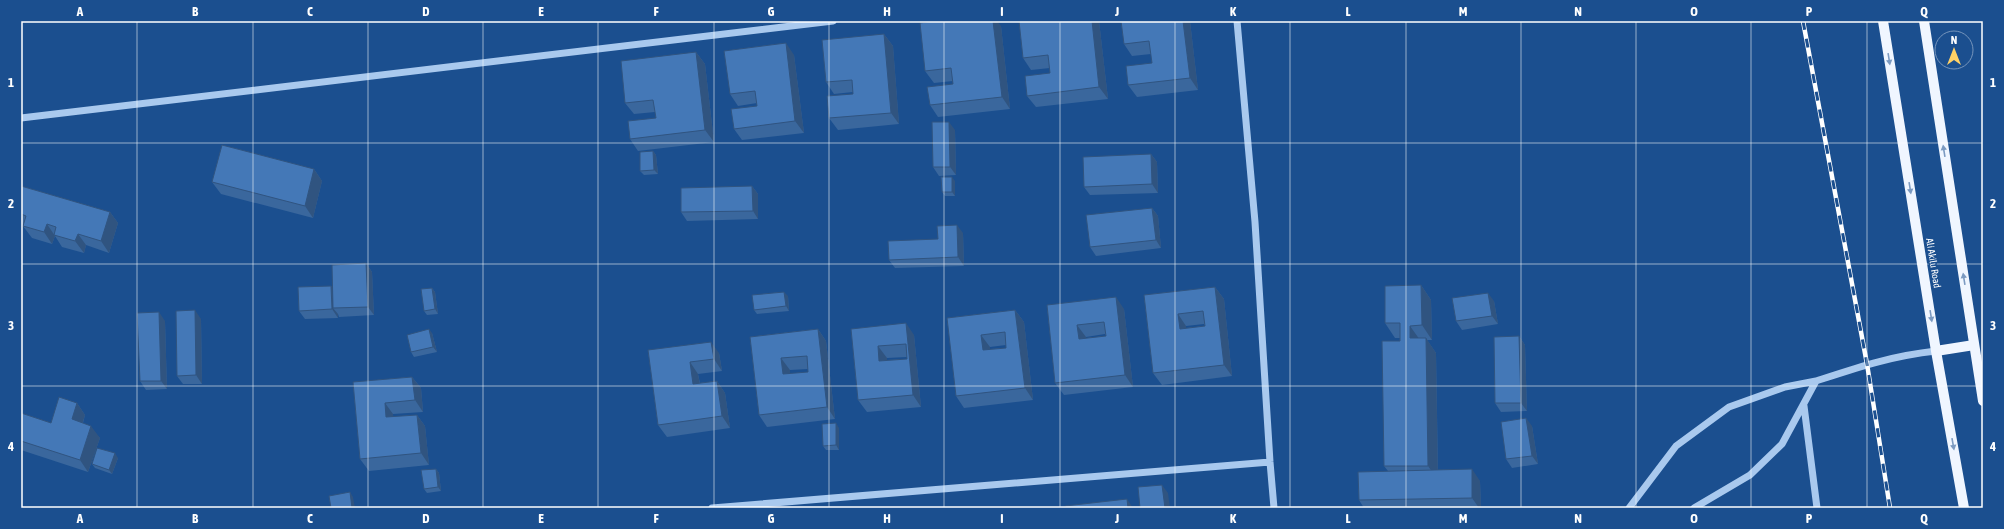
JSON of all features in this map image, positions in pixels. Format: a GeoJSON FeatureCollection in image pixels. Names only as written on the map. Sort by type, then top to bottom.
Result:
{"type":"FeatureCollection","features":[{"type":"Feature","properties":{"kind":"main road","name":"Ali Akilu Road"},"geometry":{"type":"LineString","coordinates":[[1883,21],[1936,351],[1964,508]]}},
{"type":"Feature","properties":{"kind":"main road"},"geometry":{"type":"LineString","coordinates":[[1924,21],[1983,401]]}},
{"type":"Feature","properties":{"kind":"main road"},"geometry":{"type":"LineString","coordinates":[[1936,351],[1974,345]]}},
{"type":"Feature","properties":{"kind":"street"},"geometry":{"type":"LineString","coordinates":[[21,118],[833,21]]}},
{"type":"Feature","properties":{"kind":"street"},"geometry":{"type":"LineString","coordinates":[[1237,21],[1255,222],[1274,508]]}},
{"type":"Feature","properties":{"kind":"street"},"geometry":{"type":"LineString","coordinates":[[1629,508],[1676,446],[1729,407],[1785,387],[1816,381],[1877,361],[1902,355],[1936,351]]}},
{"type":"Feature","properties":{"kind":"street"},"geometry":{"type":"LineString","coordinates":[[1694,508],[1750,475],[1782,444],[1804,406],[1816,381]]}},
{"type":"Feature","properties":{"kind":"street"},"geometry":{"type":"LineString","coordinates":[[1804,406],[1817,508]]}},
{"type":"Feature","properties":{"kind":"street"},"geometry":{"type":"LineString","coordinates":[[712,508],[1270,462]]}},
{"type":"Feature","properties":{"kind":"building"},"geometry":{"type":"Polygon","coordinates":[[[934,21],[993,21],[1002,97],[930,105],[927,87],[953,84],[951,68],[925,71],[920,23],[934,21]]]}},
{"type":"Feature","properties":{"kind":"building"},"geometry":{"type":"Polygon","coordinates":[[[1019,21],[1092,21],[1099,87],[1027,96],[1025,76],[1050,73],[1048,55],[1023,58],[1019,21]]]}},
{"type":"Feature","properties":{"kind":"building"},"geometry":{"type":"Polygon","coordinates":[[[1121,21],[1183,21],[1190,78],[1128,85],[1126,66],[1152,63],[1149,41],[1124,44],[1121,21]]]}},
{"type":"Feature","properties":{"kind":"building"},"geometry":{"type":"Polygon","coordinates":[[[884,34],[891,113],[829,118],[827,96],[853,94],[852,80],[826,82],[822,40],[884,34]]]}},
{"type":"Feature","properties":{"kind":"building"},"geometry":{"type":"Polygon","coordinates":[[[786,43],[795,121],[734,129],[731,109],[757,106],[755,91],[730,94],[724,51],[786,43]]]}},
{"type":"Feature","properties":{"kind":"building"},"geometry":{"type":"Polygon","coordinates":[[[696,52],[705,130],[630,139],[628,121],[656,118],[653,100],[625,103],[621,61],[696,52]]]}},
{"type":"Feature","properties":{"kind":"building"},"geometry":{"type":"Polygon","coordinates":[[[932,122],[949,122],[950,167],[933,167],[932,122]]]}},
{"type":"Feature","properties":{"kind":"building"},"geometry":{"type":"Polygon","coordinates":[[[222,145],[314,169],[305,206],[212,182],[222,145]]]}},
{"type":"Feature","properties":{"kind":"building"},"geometry":{"type":"Polygon","coordinates":[[[653,151],[654,170],[640,171],[640,152],[653,151]]]}},
{"type":"Feature","properties":{"kind":"building"},"geometry":{"type":"Polygon","coordinates":[[[1151,154],[1152,184],[1084,187],[1083,157],[1151,154]]]}},
{"type":"Feature","properties":{"kind":"building"},"geometry":{"type":"Polygon","coordinates":[[[941,177],[952,177],[952,192],[942,192],[941,177]]]}},
{"type":"Feature","properties":{"kind":"building"},"geometry":{"type":"Polygon","coordinates":[[[21,186],[110,212],[101,241],[78,234],[75,241],[54,235],[56,227],[47,224],[44,232],[23,226],[26,216],[21,214],[21,186]]]}},
{"type":"Feature","properties":{"kind":"building"},"geometry":{"type":"Polygon","coordinates":[[[752,186],[753,211],[681,212],[681,188],[752,186]]]}},
{"type":"Feature","properties":{"kind":"building"},"geometry":{"type":"Polygon","coordinates":[[[1152,208],[1156,240],[1090,247],[1086,215],[1152,208]]]}},
{"type":"Feature","properties":{"kind":"building"},"geometry":{"type":"Polygon","coordinates":[[[957,225],[958,257],[889,260],[888,241],[938,239],[937,226],[957,225]]]}},
{"type":"Feature","properties":{"kind":"building"},"geometry":{"type":"Polygon","coordinates":[[[366,263],[368,307],[333,308],[332,265],[366,263]]]}},
{"type":"Feature","properties":{"kind":"building"},"geometry":{"type":"Polygon","coordinates":[[[1421,285],[1422,325],[1410,326],[1410,338],[1426,338],[1428,466],[1384,466],[1382,341],[1400,341],[1400,323],[1385,323],[1385,286],[1421,285]]]}},
{"type":"Feature","properties":{"kind":"building"},"geometry":{"type":"Polygon","coordinates":[[[331,286],[332,309],[299,311],[298,287],[331,286]]]}},
{"type":"Feature","properties":{"kind":"building"},"geometry":{"type":"Polygon","coordinates":[[[1215,287],[1224,365],[1153,373],[1144,295],[1215,287]],[[1203,311],[1178,314],[1180,329],[1205,326],[1203,311]]]}},
{"type":"Feature","properties":{"kind":"building"},"geometry":{"type":"Polygon","coordinates":[[[432,288],[435,309],[424,311],[421,289],[432,288]]]}},
{"type":"Feature","properties":{"kind":"building"},"geometry":{"type":"Polygon","coordinates":[[[784,292],[786,306],[754,310],[752,295],[784,292]]]}},
{"type":"Feature","properties":{"kind":"building"},"geometry":{"type":"Polygon","coordinates":[[[1488,293],[1492,316],[1456,321],[1452,298],[1488,293]]]}},
{"type":"Feature","properties":{"kind":"building"},"geometry":{"type":"Polygon","coordinates":[[[1116,297],[1125,375],[1055,383],[1047,305],[1116,297]],[[1104,322],[1077,325],[1079,339],[1106,336],[1104,322]]]}},
{"type":"Feature","properties":{"kind":"building"},"geometry":{"type":"Polygon","coordinates":[[[195,310],[196,375],[177,376],[176,311],[195,310]]]}},
{"type":"Feature","properties":{"kind":"building"},"geometry":{"type":"Polygon","coordinates":[[[1015,310],[1025,388],[956,396],[947,318],[1015,310]],[[1005,332],[981,335],[983,350],[1006,348],[1005,332]]]}},
{"type":"Feature","properties":{"kind":"building"},"geometry":{"type":"Polygon","coordinates":[[[159,312],[161,381],[140,381],[137,313],[159,312]]]}},
{"type":"Feature","properties":{"kind":"building"},"geometry":{"type":"Polygon","coordinates":[[[906,323],[913,395],[858,400],[851,329],[906,323]],[[906,344],[878,346],[879,361],[907,359],[906,344]]]}},
{"type":"Feature","properties":{"kind":"building"},"geometry":{"type":"Polygon","coordinates":[[[429,329],[433,347],[411,352],[407,335],[429,329]]]}},
{"type":"Feature","properties":{"kind":"building"},"geometry":{"type":"Polygon","coordinates":[[[818,329],[827,407],[759,415],[750,337],[818,329]],[[807,356],[781,358],[783,374],[808,372],[807,356]]]}},
{"type":"Feature","properties":{"kind":"building"},"geometry":{"type":"Polygon","coordinates":[[[1519,336],[1521,403],[1495,403],[1494,337],[1519,336]]]}},
{"type":"Feature","properties":{"kind":"building"},"geometry":{"type":"Polygon","coordinates":[[[711,342],[714,359],[690,362],[693,384],[717,381],[722,416],[658,425],[648,350],[711,342]]]}},
{"type":"Feature","properties":{"kind":"building"},"geometry":{"type":"Polygon","coordinates":[[[412,377],[415,400],[385,403],[386,417],[417,415],[421,453],[360,459],[353,382],[412,377]]]}},
{"type":"Feature","properties":{"kind":"building"},"geometry":{"type":"Polygon","coordinates":[[[59,397],[77,403],[72,419],[91,426],[80,460],[21,441],[21,413],[51,423],[59,397]]]}},
{"type":"Feature","properties":{"kind":"building"},"geometry":{"type":"Polygon","coordinates":[[[1526,418],[1532,456],[1506,459],[1501,422],[1526,418]]]}},
{"type":"Feature","properties":{"kind":"building"},"geometry":{"type":"Polygon","coordinates":[[[836,423],[836,445],[823,446],[822,424],[836,423]]]}},
{"type":"Feature","properties":{"kind":"building"},"geometry":{"type":"Polygon","coordinates":[[[97,448],[115,453],[109,470],[92,464],[97,448]]]}},
{"type":"Feature","properties":{"kind":"building"},"geometry":{"type":"Polygon","coordinates":[[[436,469],[438,487],[424,489],[421,470],[436,469]]]}},
{"type":"Feature","properties":{"kind":"building"},"geometry":{"type":"Polygon","coordinates":[[[1472,469],[1472,498],[1359,500],[1358,472],[1472,469]]]}},
{"type":"Feature","properties":{"kind":"building"},"geometry":{"type":"Polygon","coordinates":[[[1162,485],[1165,508],[1140,508],[1138,487],[1162,485]]]}},
{"type":"Feature","properties":{"kind":"building"},"geometry":{"type":"Polygon","coordinates":[[[350,492],[352,508],[331,508],[329,496],[350,492]]]}},
{"type":"Feature","properties":{"kind":"building"},"geometry":{"type":"Polygon","coordinates":[[[1127,499],[1128,508],[1066,508],[1065,506],[1127,499]]]}},
{"type":"Feature","properties":{"kind":"railway"},"geometry":{"type":"LineString","coordinates":[[1803,21],[1867,364],[1890,508]]}}]}
